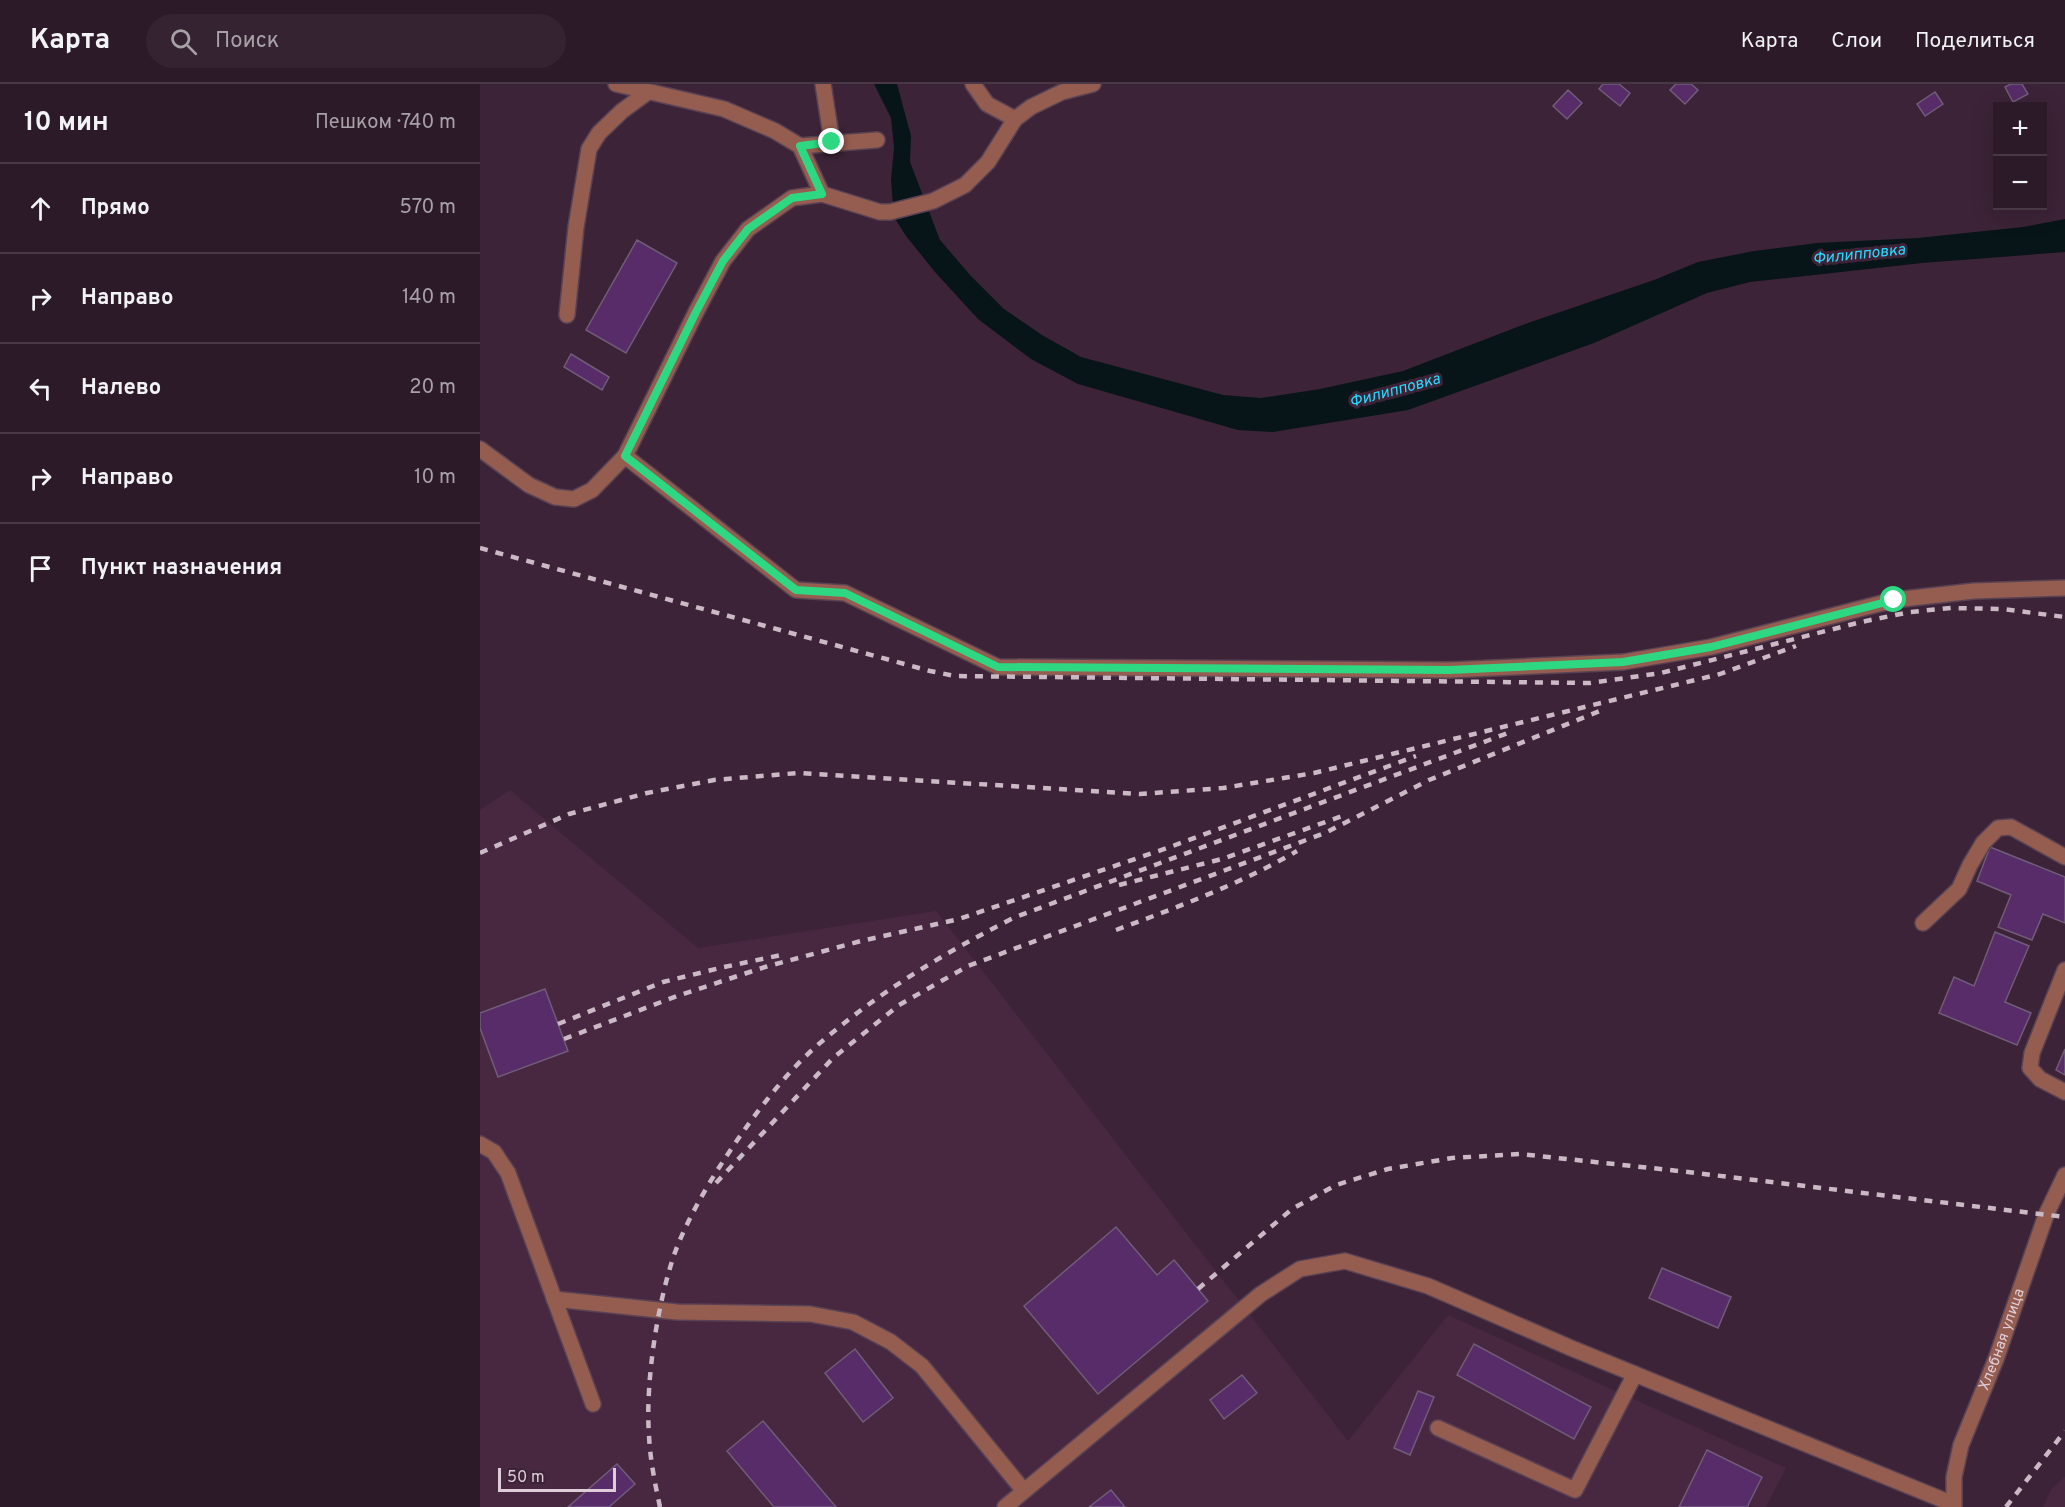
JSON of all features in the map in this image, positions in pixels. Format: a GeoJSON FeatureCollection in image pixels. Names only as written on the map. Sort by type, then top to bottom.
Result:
{"type":"FeatureCollection","features":[{"type":"Feature","properties":{"kind":"street"},"geometry":{"type":"LineString","coordinates":[[616,84],[724,109],[775,130],[800,146],[822,194]]}},
{"type":"Feature","properties":{"kind":"street"},"geometry":{"type":"LineString","coordinates":[[823,84],[832,142]]}},
{"type":"Feature","properties":{"kind":"street"},"geometry":{"type":"LineString","coordinates":[[973,84],[987,104],[1015,119]]}},
{"type":"Feature","properties":{"kind":"street"},"geometry":{"type":"LineString","coordinates":[[480,449],[529,485],[555,497],[574,499],[592,490],[625,456],[723,261],[748,229],[792,198],[822,194],[879,212],[890,212],[933,201],[965,185],[973,178],[988,162],[1015,119],[1031,107],[1062,92],[1094,84]]}},
{"type":"Feature","properties":{"kind":"street"},"geometry":{"type":"LineString","coordinates":[[567,315],[576,227],[590,149],[599,133],[622,111],[648,92]]}},
{"type":"Feature","properties":{"kind":"street"},"geometry":{"type":"LineString","coordinates":[[800,146],[877,140]]}},
{"type":"Feature","properties":{"kind":"street"},"geometry":{"type":"LineString","coordinates":[[625,456],[796,590],[845,593],[998,667],[1450,670],[1623,662],[1711,647],[1894,600],[1974,591],[2065,588]]}},
{"type":"Feature","properties":{"kind":"street"},"geometry":{"type":"LineString","coordinates":[[1923,923],[1959,889],[1983,843],[1998,828],[2011,826],[2065,857]]}},
{"type":"Feature","properties":{"kind":"street"},"geometry":{"type":"LineString","coordinates":[[2065,970],[2032,1053],[2031,1068],[2040,1080],[2065,1092]]}},
{"type":"Feature","properties":{"kind":"street"},"geometry":{"type":"LineString","coordinates":[[480,1144],[494,1152],[508,1173],[593,1404]]}},
{"type":"Feature","properties":{"kind":"street","name":"Хлебная улица"},"geometry":{"type":"LineString","coordinates":[[1953,1506],[1954,1477],[1961,1445],[1996,1359],[2046,1215],[2065,1175]]}},
{"type":"Feature","properties":{"kind":"street"},"geometry":{"type":"LineString","coordinates":[[1005,1507],[1261,1294],[1300,1269],[1345,1261],[1428,1286],[1953,1506]]}},
{"type":"Feature","properties":{"kind":"street"},"geometry":{"type":"LineString","coordinates":[[554,1299],[677,1312],[810,1314],[853,1322],[891,1342],[922,1366],[1024,1491]]}},
{"type":"Feature","properties":{"kind":"street"},"geometry":{"type":"LineString","coordinates":[[1438,1428],[1575,1490],[1635,1374]]}},
{"type":"Feature","properties":{"kind":"shaded area"},"geometry":{"type":"Polygon","coordinates":[[[510,790],[698,948],[936,911],[1348,1441],[1448,1315],[1786,1468],[1766,1507],[480,1507],[480,810],[510,790]]]}},
{"type":"Feature","properties":{"kind":"shaded area"},"geometry":{"type":"Polygon","coordinates":[[[2065,1477],[2065,1507],[2043,1507],[2051,1489],[2065,1477]]]}},
{"type":"Feature","properties":{"kind":"water","name":"Филипповка"},"geometry":{"type":"Polygon","coordinates":[[[874,84],[897,84],[911,136],[910,162],[940,240],[1004,309],[1042,335],[1081,357],[1223,395],[1261,398],[1320,389],[1403,371],[1525,324],[1654,280],[1698,262],[1754,251],[1817,243],[1918,238],[2023,227],[2065,219],[2065,252],[1922,263],[1750,282],[1707,293],[1594,343],[1408,410],[1273,432],[1238,430],[1078,384],[1031,359],[978,319],[935,272],[894,217],[891,180],[894,147],[891,118],[874,84]]]}},
{"type":"Feature","properties":{"kind":"building"},"geometry":{"type":"Polygon","coordinates":[[[1603,84],[1619,84],[1630,93],[1620,106],[1599,89],[1603,84]]]}},
{"type":"Feature","properties":{"kind":"building"},"geometry":{"type":"Polygon","coordinates":[[[1676,84],[1691,84],[1698,90],[1685,104],[1670,90],[1676,84]]]}},
{"type":"Feature","properties":{"kind":"building"},"geometry":{"type":"Polygon","coordinates":[[[2011,84],[2022,84],[2028,94],[2013,102],[2005,87],[2011,84]]]}},
{"type":"Feature","properties":{"kind":"building"},"geometry":{"type":"Polygon","coordinates":[[[1568,90],[1582,103],[1567,119],[1553,106],[1568,90]]]}},
{"type":"Feature","properties":{"kind":"building"},"geometry":{"type":"Polygon","coordinates":[[[1935,92],[1943,104],[1925,116],[1917,104],[1935,92]]]}},
{"type":"Feature","properties":{"kind":"building"},"geometry":{"type":"Polygon","coordinates":[[[637,240],[677,263],[626,353],[586,330],[637,240]]]}},
{"type":"Feature","properties":{"kind":"building"},"geometry":{"type":"Polygon","coordinates":[[[571,354],[609,377],[602,390],[564,367],[571,354]]]}},
{"type":"Feature","properties":{"kind":"building"},"geometry":{"type":"Polygon","coordinates":[[[1990,847],[2065,877],[2065,923],[2043,914],[2032,940],[1998,927],[2011,895],[1977,881],[1990,847]]]}},
{"type":"Feature","properties":{"kind":"building"},"geometry":{"type":"Polygon","coordinates":[[[1995,932],[2029,946],[2005,1002],[2031,1013],[2017,1045],[1939,1013],[1954,977],[1974,986],[1995,932]]]}},
{"type":"Feature","properties":{"kind":"building"},"geometry":{"type":"Polygon","coordinates":[[[545,989],[568,1051],[498,1077],[480,1028],[480,1013],[545,989]]]}},
{"type":"Feature","properties":{"kind":"building"},"geometry":{"type":"Polygon","coordinates":[[[2065,1049],[2065,1075],[2056,1070],[2065,1049]]]}},
{"type":"Feature","properties":{"kind":"building"},"geometry":{"type":"Polygon","coordinates":[[[1116,1227],[1157,1275],[1174,1260],[1208,1301],[1098,1394],[1024,1306],[1116,1227]]]}},
{"type":"Feature","properties":{"kind":"building"},"geometry":{"type":"Polygon","coordinates":[[[1662,1268],[1731,1297],[1718,1328],[1649,1298],[1662,1268]]]}},
{"type":"Feature","properties":{"kind":"building"},"geometry":{"type":"Polygon","coordinates":[[[1474,1344],[1591,1407],[1574,1439],[1457,1375],[1474,1344]]]}},
{"type":"Feature","properties":{"kind":"building"},"geometry":{"type":"Polygon","coordinates":[[[855,1349],[893,1398],[863,1422],[825,1373],[855,1349]]]}},
{"type":"Feature","properties":{"kind":"building"},"geometry":{"type":"Polygon","coordinates":[[[1242,1375],[1257,1393],[1224,1419],[1210,1400],[1242,1375]]]}},
{"type":"Feature","properties":{"kind":"building"},"geometry":{"type":"Polygon","coordinates":[[[1418,1391],[1434,1397],[1410,1455],[1394,1448],[1418,1391]]]}},
{"type":"Feature","properties":{"kind":"building"},"geometry":{"type":"Polygon","coordinates":[[[763,1421],[836,1507],[774,1507],[727,1451],[763,1421]]]}},
{"type":"Feature","properties":{"kind":"building"},"geometry":{"type":"Polygon","coordinates":[[[1707,1450],[1762,1477],[1747,1507],[1679,1507],[1707,1450]]]}},
{"type":"Feature","properties":{"kind":"building"},"geometry":{"type":"Polygon","coordinates":[[[617,1464],[635,1484],[609,1507],[568,1507],[617,1464]]]}},
{"type":"Feature","properties":{"kind":"building"},"geometry":{"type":"Polygon","coordinates":[[[1111,1490],[1125,1507],[1089,1507],[1111,1490]]]}},
{"type":"Feature","properties":{"kind":"railway"},"geometry":{"type":"LineString","coordinates":[[480,548],[955,676],[1590,683],[1661,673],[1861,622],[1910,612],[1951,608],[2002,609],[2065,617]]}},
{"type":"Feature","properties":{"kind":"railway"},"geometry":{"type":"LineString","coordinates":[[480,853],[569,814],[647,793],[714,780],[798,773],[1140,794],[1223,788],[1314,773],[1720,674],[1796,646]]}},
{"type":"Feature","properties":{"kind":"railway"},"geometry":{"type":"LineString","coordinates":[[716,1183],[833,1058],[899,1005],[968,966],[1325,833],[1429,780],[1602,710]]}},
{"type":"Feature","properties":{"kind":"railway"},"geometry":{"type":"LineString","coordinates":[[660,1507],[653,1471],[648,1414],[654,1340],[670,1267],[691,1216],[726,1157],[773,1093],[815,1048],[893,987],[963,944],[1013,918],[1508,733]]}},
{"type":"Feature","properties":{"kind":"railway"},"geometry":{"type":"LineString","coordinates":[[564,1039],[677,996],[765,967],[861,941],[959,919],[1170,847],[1416,756]]}},
{"type":"Feature","properties":{"kind":"railway"},"geometry":{"type":"LineString","coordinates":[[1119,885],[1222,859],[1345,815]]}},
{"type":"Feature","properties":{"kind":"railway"},"geometry":{"type":"LineString","coordinates":[[1116,930],[1231,884],[1297,851]]}},
{"type":"Feature","properties":{"kind":"railway"},"geometry":{"type":"LineString","coordinates":[[558,1024],[663,982],[781,955]]}},
{"type":"Feature","properties":{"kind":"railway"},"geometry":{"type":"LineString","coordinates":[[1198,1289],[1292,1209],[1336,1185],[1388,1169],[1452,1158],[1520,1154],[2065,1217]]}},
{"type":"Feature","properties":{"kind":"railway"},"geometry":{"type":"LineString","coordinates":[[2006,1507],[2065,1431]]}},
{"type":"Feature","properties":{"kind":"route"},"geometry":{"type":"LineString","coordinates":[[832,142],[800,146],[822,194],[792,198],[748,229],[723,261],[625,456],[796,590],[845,593],[998,667],[1450,670],[1623,662],[1711,647],[1894,600]]}}]}
